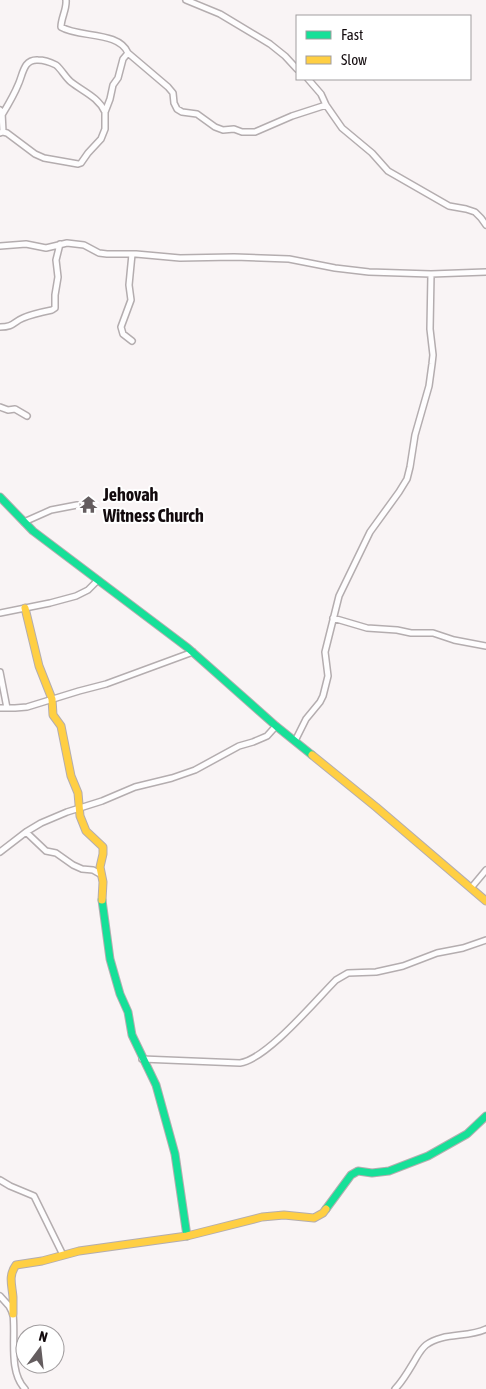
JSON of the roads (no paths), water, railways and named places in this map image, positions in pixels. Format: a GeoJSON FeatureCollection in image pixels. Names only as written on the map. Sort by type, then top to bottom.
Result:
{"type":"FeatureCollection","features":[{"type":"Feature","properties":{"kind":"street"},"geometry":{"type":"LineString","coordinates":[[66,0],[61,25],[64,28],[108,38],[121,44],[128,54],[168,86],[177,109],[182,112],[197,114],[222,130],[234,129],[242,132],[255,132],[292,116],[326,105]]}},
{"type":"Feature","properties":{"kind":"street"},"geometry":{"type":"LineString","coordinates":[[186,0],[220,14],[270,44],[296,68]]}},
{"type":"Feature","properties":{"kind":"street"},"geometry":{"type":"LineString","coordinates":[[106,112],[102,104],[72,82],[56,66],[46,60],[31,60],[24,68],[18,86],[1,113],[1,132],[10,135],[35,154],[44,158],[81,163],[101,140],[105,129],[106,112],[113,85],[118,78],[123,59],[128,54]]}},
{"type":"Feature","properties":{"kind":"street"},"geometry":{"type":"LineString","coordinates":[[309,80],[321,94],[326,105],[342,128],[372,153],[388,171],[449,206],[475,212],[486,225]]}},
{"type":"Feature","properties":{"kind":"street"},"geometry":{"type":"LineString","coordinates":[[0,246],[26,244],[46,248],[67,243],[84,245],[102,254],[187,258],[289,259],[335,268],[369,272],[432,274],[486,272]]}},
{"type":"Feature","properties":{"kind":"street"},"geometry":{"type":"LineString","coordinates":[[0,327],[13,325],[22,318],[54,309],[58,277],[56,260],[60,244]]}},
{"type":"Feature","properties":{"kind":"street"},"geometry":{"type":"LineString","coordinates":[[132,254],[129,285],[130,300],[121,327],[123,334],[132,341]]}},
{"type":"Feature","properties":{"kind":"street"},"geometry":{"type":"LineString","coordinates":[[295,741],[306,719],[320,702],[324,693],[328,676],[325,652],[339,596],[366,538],[407,479],[414,435],[429,386],[432,364],[433,355],[430,329],[432,274]]}},
{"type":"Feature","properties":{"kind":"street"},"geometry":{"type":"LineString","coordinates":[[0,406],[8,410],[15,409],[27,416]]}},
{"type":"Feature","properties":{"kind":"street"},"geometry":{"type":"LineString","coordinates":[[0,497],[33,531],[193,652],[276,726],[486,900]]}},
{"type":"Feature","properties":{"kind":"street"},"geometry":{"type":"LineString","coordinates":[[24,522],[51,510],[77,505]]}},
{"type":"Feature","properties":{"kind":"street"},"geometry":{"type":"LineString","coordinates":[[0,613],[76,596],[88,590],[98,580]]}},
{"type":"Feature","properties":{"kind":"street"},"geometry":{"type":"LineString","coordinates":[[25,608],[39,666],[52,699],[53,715],[62,730],[71,776],[78,793],[79,808],[84,825],[86,831],[103,847],[100,867],[110,959],[120,994],[128,1012],[132,1035],[156,1085],[175,1154],[187,1236]]}},
{"type":"Feature","properties":{"kind":"street"},"geometry":{"type":"LineString","coordinates":[[333,618],[366,628],[411,633],[433,633],[454,640],[486,646]]}},
{"type":"Feature","properties":{"kind":"street"},"geometry":{"type":"LineString","coordinates":[[0,708],[27,707],[79,690],[106,684],[193,652]]}},
{"type":"Feature","properties":{"kind":"street"},"geometry":{"type":"LineString","coordinates":[[0,672],[7,708]]}},
{"type":"Feature","properties":{"kind":"street"},"geometry":{"type":"LineString","coordinates":[[0,852],[41,823],[135,787],[195,770],[240,746],[267,736],[276,726]]}},
{"type":"Feature","properties":{"kind":"street"},"geometry":{"type":"LineString","coordinates":[[26,832],[46,850],[73,865],[93,870],[101,875]]}},
{"type":"Feature","properties":{"kind":"street"},"geometry":{"type":"LineString","coordinates":[[471,888],[486,870]]}},
{"type":"Feature","properties":{"kind":"street"},"geometry":{"type":"LineString","coordinates":[[142,1059],[245,1062],[258,1056],[276,1041],[343,975],[355,972],[387,970],[437,953],[463,948],[486,940]]}},
{"type":"Feature","properties":{"kind":"street"},"geometry":{"type":"LineString","coordinates":[[25,1389],[20,1384],[15,1367],[13,1297],[10,1279],[16,1265],[42,1261],[79,1251],[187,1236],[272,1215],[314,1218],[323,1213],[351,1175],[358,1171],[372,1173],[389,1171],[428,1156],[467,1134],[486,1116]]}},
{"type":"Feature","properties":{"kind":"street"},"geometry":{"type":"LineString","coordinates":[[0,1180],[34,1196],[63,1255]]}},
{"type":"Feature","properties":{"kind":"street"},"geometry":{"type":"LineString","coordinates":[[0,1296],[13,1314]]}},
{"type":"Feature","properties":{"kind":"street"},"geometry":{"type":"LineString","coordinates":[[395,1389],[427,1344],[439,1339],[476,1333],[486,1329]]}},
{"type":"Feature","properties":{"kind":"place","name":"Jehovah Witness Church"},"geometry":{"type":"Point","coordinates":[89,504]}}]}
